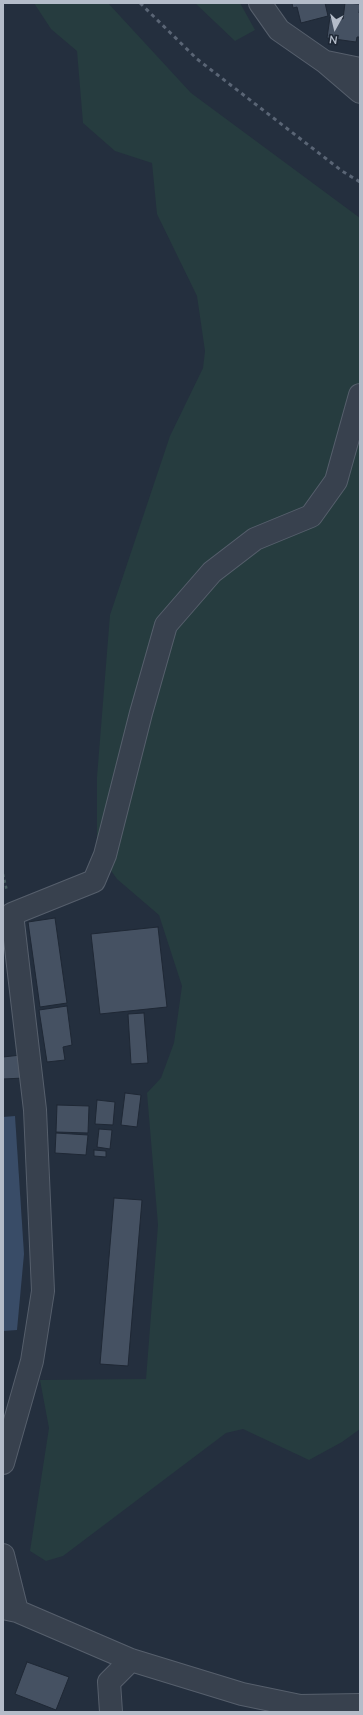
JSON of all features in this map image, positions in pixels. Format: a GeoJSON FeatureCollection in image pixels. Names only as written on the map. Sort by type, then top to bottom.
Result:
{"type":"FeatureCollection","features":[{"type":"Feature","properties":{"kind":"street"},"geometry":{"type":"LineString","coordinates":[[260,3],[278,30],[325,62],[360,92]]}},
{"type":"Feature","properties":{"kind":"street"},"geometry":{"type":"LineString","coordinates":[[325,62],[360,69]]}},
{"type":"Feature","properties":{"kind":"street"},"geometry":{"type":"LineString","coordinates":[[3,1463],[32,1360],[42,1291],[35,1110],[12,914],[94,881],[105,855],[140,713],[166,625],[212,572],[255,539],[311,516],[336,481],[360,395]]}},
{"type":"Feature","properties":{"kind":"street"},"geometry":{"type":"LineString","coordinates":[[3,1555],[10,1610],[131,1660],[242,1694],[300,1706],[360,1705]]}},
{"type":"Feature","properties":{"kind":"street"},"geometry":{"type":"LineString","coordinates":[[111,1712],[109,1682],[131,1660]]}},
{"type":"Feature","properties":{"kind":"green space"},"geometry":{"type":"Polygon","coordinates":[[[34,3],[108,3],[191,93],[360,218],[360,1429],[342,1442],[309,1460],[243,1429],[226,1433],[63,1556],[46,1561],[30,1551],[49,1428],[40,1380],[146,1379],[158,1225],[147,1093],[161,1078],[174,1043],[182,986],[159,915],[117,879],[97,851],[97,777],[110,615],[170,436],[203,368],[205,351],[197,296],[157,214],[152,163],[115,151],[83,123],[77,51],[51,29],[34,3]]]}},
{"type":"Feature","properties":{"kind":"green space"},"geometry":{"type":"Polygon","coordinates":[[[195,3],[240,3],[255,30],[235,41],[195,3]]]}},
{"type":"Feature","properties":{"kind":"water"},"geometry":{"type":"Polygon","coordinates":[[[15,1116],[24,1254],[17,1330],[3,1331],[3,1117],[15,1116]]]}},
{"type":"Feature","properties":{"kind":"building"},"geometry":{"type":"Polygon","coordinates":[[[292,3],[325,3],[328,16],[301,23],[297,7],[293,8],[292,3]]]}},
{"type":"Feature","properties":{"kind":"building"},"geometry":{"type":"Polygon","coordinates":[[[345,3],[360,4],[360,37],[357,37],[356,42],[327,38],[330,17],[343,19],[345,3]]]}},
{"type":"Feature","properties":{"kind":"building"},"geometry":{"type":"Polygon","coordinates":[[[55,918],[67,1003],[40,1007],[28,922],[55,918]]]}},
{"type":"Feature","properties":{"kind":"building"},"geometry":{"type":"Polygon","coordinates":[[[158,927],[167,1007],[100,1014],[91,934],[158,927]]]}},
{"type":"Feature","properties":{"kind":"building"},"geometry":{"type":"Polygon","coordinates":[[[67,1006],[72,1045],[63,1047],[65,1060],[47,1062],[39,1010],[67,1006]]]}},
{"type":"Feature","properties":{"kind":"building"},"geometry":{"type":"Polygon","coordinates":[[[144,1013],[148,1063],[131,1064],[128,1014],[144,1013]]]}},
{"type":"Feature","properties":{"kind":"building"},"geometry":{"type":"Polygon","coordinates":[[[21,1055],[24,1078],[3,1079],[3,1057],[21,1055]]]}},
{"type":"Feature","properties":{"kind":"building"},"geometry":{"type":"Polygon","coordinates":[[[125,1093],[141,1095],[137,1127],[121,1125],[125,1093]]]}},
{"type":"Feature","properties":{"kind":"building"},"geometry":{"type":"Polygon","coordinates":[[[97,1100],[115,1102],[113,1125],[95,1124],[97,1100]]]}},
{"type":"Feature","properties":{"kind":"building"},"geometry":{"type":"Polygon","coordinates":[[[57,1105],[89,1106],[88,1133],[56,1132],[57,1105]]]}},
{"type":"Feature","properties":{"kind":"building"},"geometry":{"type":"Polygon","coordinates":[[[99,1129],[112,1130],[110,1149],[97,1147],[99,1129]]]}},
{"type":"Feature","properties":{"kind":"building"},"geometry":{"type":"Polygon","coordinates":[[[56,1133],[88,1135],[86,1155],[55,1153],[56,1133]]]}},
{"type":"Feature","properties":{"kind":"building"},"geometry":{"type":"Polygon","coordinates":[[[94,1150],[106,1151],[106,1157],[94,1156],[94,1150]]]}},
{"type":"Feature","properties":{"kind":"building"},"geometry":{"type":"Polygon","coordinates":[[[114,1198],[142,1200],[128,1366],[100,1364],[114,1198]]]}},
{"type":"Feature","properties":{"kind":"building"},"geometry":{"type":"Polygon","coordinates":[[[27,1662],[69,1677],[56,1710],[15,1694],[27,1662]]]}},
{"type":"Feature","properties":{"kind":"railway"},"geometry":{"type":"LineString","coordinates":[[140,3],[197,59],[342,171],[360,182]]}}]}
